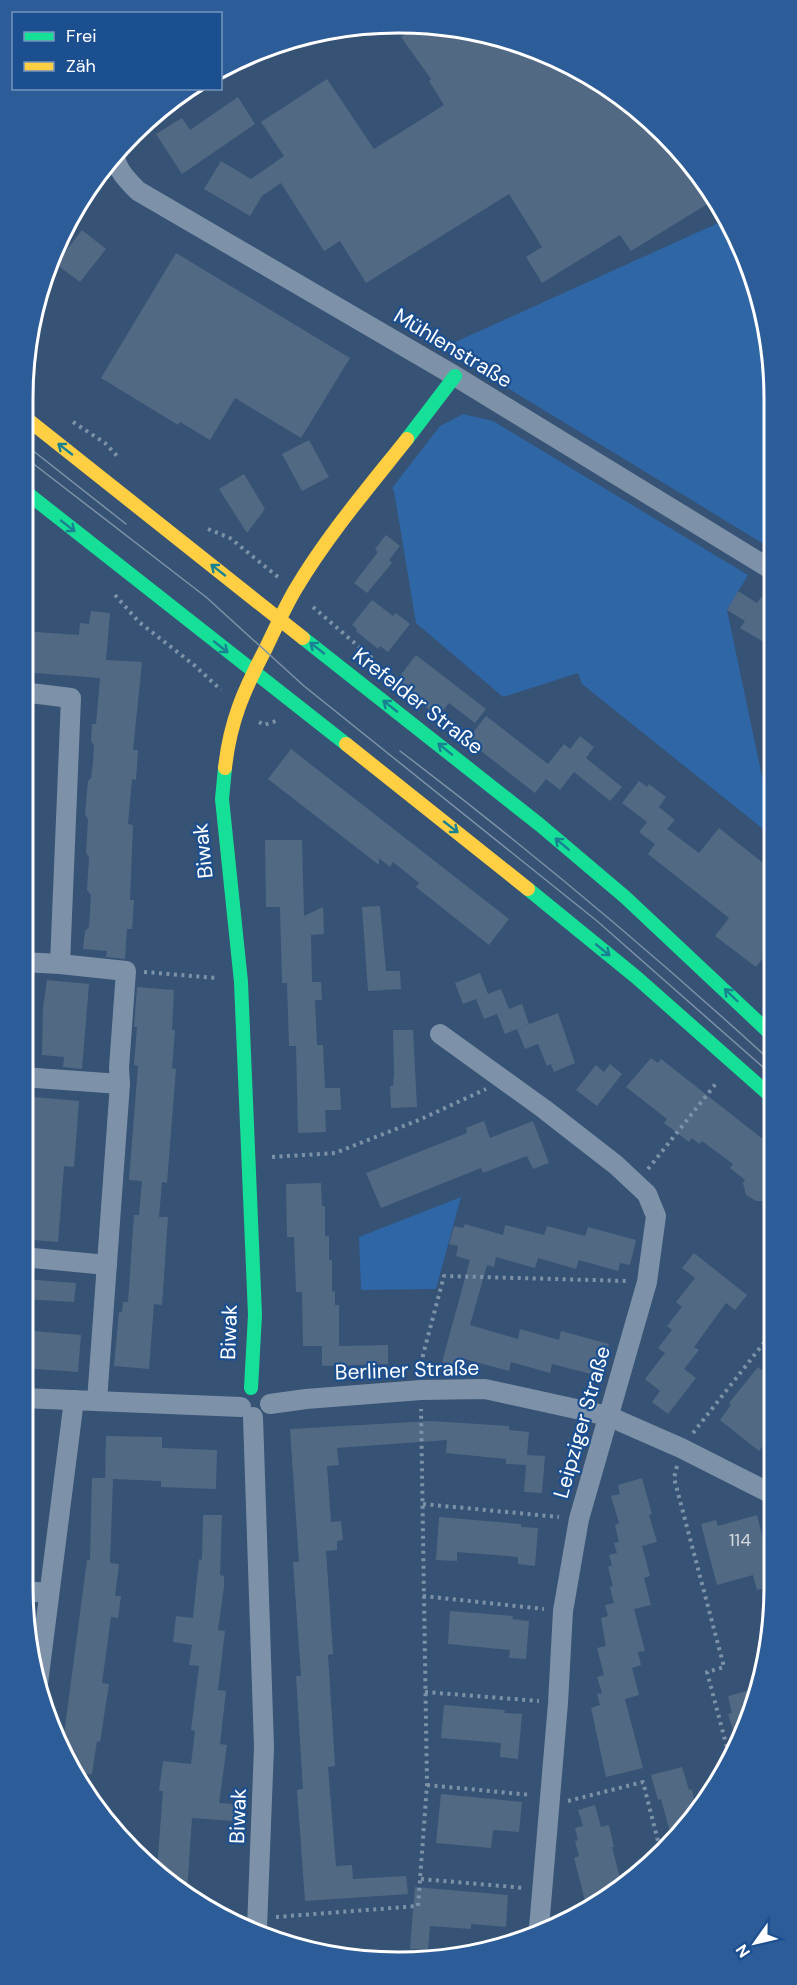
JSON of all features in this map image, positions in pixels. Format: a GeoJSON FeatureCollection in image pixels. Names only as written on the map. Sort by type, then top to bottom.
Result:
{"type":"FeatureCollection","features":[{"type":"Feature","properties":{"kind":"main road","name":"Biwak"},"geometry":{"type":"LineString","coordinates":[[251,1388],[255,1315],[241,982],[222,799],[228,741],[233,720],[253,673],[295,590],[341,523],[455,376]]}},
{"type":"Feature","properties":{"kind":"main road","name":"Krefelder Straße"},"geometry":{"type":"LineString","coordinates":[[33,424],[585,863],[764,1027]]}},
{"type":"Feature","properties":{"kind":"main road"},"geometry":{"type":"LineString","coordinates":[[33,498],[508,872],[636,977],[764,1090]]}},
{"type":"Feature","properties":{"kind":"street","name":"Mühlenstraße"},"geometry":{"type":"LineString","coordinates":[[117,167],[138,190],[455,376],[764,565]]}},
{"type":"Feature","properties":{"kind":"street"},"geometry":{"type":"LineString","coordinates":[[33,693],[71,698],[60,964]]}},
{"type":"Feature","properties":{"kind":"street"},"geometry":{"type":"LineString","coordinates":[[33,963],[126,971],[97,1401]]}},
{"type":"Feature","properties":{"kind":"street","name":"Leipziger Straße"},"geometry":{"type":"LineString","coordinates":[[440,1034],[580,1137],[637,1184],[647,1194],[656,1216],[647,1282],[579,1519],[563,1611],[558,1702],[539,1923]]}},
{"type":"Feature","properties":{"kind":"street"},"geometry":{"type":"LineString","coordinates":[[33,1078],[120,1083]]}},
{"type":"Feature","properties":{"kind":"street"},"geometry":{"type":"LineString","coordinates":[[33,1258],[107,1265]]}},
{"type":"Feature","properties":{"kind":"street"},"geometry":{"type":"LineString","coordinates":[[33,1398],[97,1401],[247,1412],[265,1413],[270,1404],[269,1395],[261,1388],[247,1390],[241,1398],[247,1412]]}},
{"type":"Feature","properties":{"kind":"street","name":"Berliner Straße"},"geometry":{"type":"LineString","coordinates":[[270,1404],[421,1390],[485,1389],[608,1416],[681,1448],[764,1490]]}},
{"type":"Feature","properties":{"kind":"street"},"geometry":{"type":"LineString","coordinates":[[41,1661],[74,1400]]}},
{"type":"Feature","properties":{"kind":"street","name":"Biwak"},"geometry":{"type":"LineString","coordinates":[[247,1412],[264,1747],[258,1923]]}},
{"type":"Feature","properties":{"kind":"street"},"geometry":{"type":"LineString","coordinates":[[33,1592],[49,1593]]}},
{"type":"Feature","properties":{"kind":"path"},"geometry":{"type":"LineString","coordinates":[[210,563],[230,538]]}},
{"type":"Feature","properties":{"kind":"path"},"geometry":{"type":"LineString","coordinates":[[114,595],[153,633],[194,665],[207,679]]}},
{"type":"Feature","properties":{"kind":"path"},"geometry":{"type":"LineString","coordinates":[[153,633],[173,609]]}},
{"type":"Feature","properties":{"kind":"path"},"geometry":{"type":"LineString","coordinates":[[126,971],[241,982]]}},
{"type":"Feature","properties":{"kind":"path"},"geometry":{"type":"LineString","coordinates":[[637,1184],[724,1073]]}},
{"type":"Feature","properties":{"kind":"path"},"geometry":{"type":"LineString","coordinates":[[247,1159],[335,1153],[419,1120],[505,1080]]}},
{"type":"Feature","properties":{"kind":"path"},"geometry":{"type":"LineString","coordinates":[[258,1923],[418,1906],[427,1785],[421,1390],[423,1355],[444,1276],[647,1282]]}},
{"type":"Feature","properties":{"kind":"path"},"geometry":{"type":"LineString","coordinates":[[727,1746],[707,1672],[724,1667],[675,1478],[681,1448],[764,1343]]}},
{"type":"Feature","properties":{"kind":"path"},"geometry":{"type":"LineString","coordinates":[[423,1504],[579,1519]]}},
{"type":"Feature","properties":{"kind":"path"},"geometry":{"type":"LineString","coordinates":[[423,1596],[563,1611]]}},
{"type":"Feature","properties":{"kind":"path"},"geometry":{"type":"LineString","coordinates":[[425,1692],[558,1702]]}},
{"type":"Feature","properties":{"kind":"path"},"geometry":{"type":"LineString","coordinates":[[427,1785],[550,1797],[569,1802],[643,1782],[658,1843]]}},
{"type":"Feature","properties":{"kind":"path"},"geometry":{"type":"LineString","coordinates":[[421,1879],[541,1890]]}},
{"type":"Feature","properties":{"kind":"shaded area"},"geometry":{"type":"Polygon","coordinates":[[[719,223],[745,281],[761,351],[764,398],[764,544],[442,348],[719,223]]]}},
{"type":"Feature","properties":{"kind":"shaded area"},"geometry":{"type":"Polygon","coordinates":[[[463,414],[493,421],[748,575],[727,610],[764,786],[764,830],[582,684],[578,673],[503,697],[416,623],[392,488],[440,426],[463,414]]]}},
{"type":"Feature","properties":{"kind":"shaded area"},"geometry":{"type":"Polygon","coordinates":[[[461,1197],[436,1289],[361,1290],[359,1237],[461,1197]]]}},
{"type":"Feature","properties":{"kind":"building"},"geometry":{"type":"Polygon","coordinates":[[[407,33],[446,36],[493,45],[538,61],[581,82],[621,109],[657,140],[688,176],[708,204],[631,251],[620,235],[542,283],[526,257],[542,247],[509,194],[366,283],[340,241],[324,251],[281,183],[262,196],[250,216],[204,189],[221,161],[251,179],[284,156],[261,122],[327,79],[374,149],[444,105],[429,81],[431,79],[401,37],[407,33]]]}},
{"type":"Feature","properties":{"kind":"building"},"geometry":{"type":"Polygon","coordinates":[[[238,97],[255,124],[182,174],[156,134],[182,118],[190,130],[238,97]]]}},
{"type":"Feature","properties":{"kind":"building"},"geometry":{"type":"Polygon","coordinates":[[[82,230],[106,249],[80,282],[58,266],[63,255],[82,230]]]}},
{"type":"Feature","properties":{"kind":"building"},"geometry":{"type":"Polygon","coordinates":[[[176,253],[350,358],[301,438],[235,398],[210,440],[180,422],[178,425],[101,378],[176,253]]]}},
{"type":"Feature","properties":{"kind":"building"},"geometry":{"type":"Polygon","coordinates":[[[309,440],[329,477],[302,491],[282,454],[309,440]]]}},
{"type":"Feature","properties":{"kind":"building"},"geometry":{"type":"Polygon","coordinates":[[[244,474],[265,509],[247,533],[219,489],[244,474]]]}},
{"type":"Feature","properties":{"kind":"building"},"geometry":{"type":"Polygon","coordinates":[[[386,535],[400,546],[389,560],[392,563],[367,593],[354,583],[378,552],[375,549],[386,535]]]}},
{"type":"Feature","properties":{"kind":"building"},"geometry":{"type":"Polygon","coordinates":[[[738,591],[757,603],[761,597],[764,599],[764,642],[740,628],[745,621],[727,610],[738,591]]]}},
{"type":"Feature","properties":{"kind":"building"},"geometry":{"type":"Polygon","coordinates":[[[372,600],[393,616],[396,613],[410,624],[388,652],[380,646],[378,649],[352,625],[372,600]]]}},
{"type":"Feature","properties":{"kind":"building"},"geometry":{"type":"Polygon","coordinates":[[[91,611],[110,613],[106,660],[142,662],[133,750],[138,750],[136,780],[132,779],[128,824],[133,825],[130,900],[134,900],[132,929],[127,929],[125,959],[106,957],[107,951],[83,949],[85,931],[89,927],[91,895],[87,890],[88,819],[85,815],[88,781],[91,778],[93,762],[92,724],[96,724],[100,678],[33,673],[33,632],[79,635],[80,623],[89,624],[91,611]]]}},
{"type":"Feature","properties":{"kind":"building"},"geometry":{"type":"Polygon","coordinates":[[[416,655],[486,709],[475,723],[449,703],[440,714],[432,707],[430,710],[403,690],[405,687],[397,680],[416,655]]]}},
{"type":"Feature","properties":{"kind":"building"},"geometry":{"type":"Polygon","coordinates":[[[486,716],[548,764],[564,744],[570,749],[580,736],[594,747],[586,758],[622,787],[610,801],[574,772],[560,790],[546,779],[535,793],[467,740],[486,716]]]}},
{"type":"Feature","properties":{"kind":"building"},"geometry":{"type":"Polygon","coordinates":[[[291,749],[509,919],[489,945],[416,887],[419,883],[393,862],[390,867],[379,858],[379,865],[268,779],[291,749]]]}},
{"type":"Feature","properties":{"kind":"building"},"geometry":{"type":"Polygon","coordinates":[[[639,781],[647,787],[649,784],[666,797],[659,807],[675,820],[667,829],[699,853],[719,828],[764,864],[764,957],[756,967],[715,936],[729,918],[648,854],[655,844],[639,832],[647,822],[622,803],[639,781]]]}},
{"type":"Feature","properties":{"kind":"building"},"geometry":{"type":"Polygon","coordinates":[[[265,840],[302,840],[304,916],[323,907],[324,934],[311,935],[312,982],[321,982],[322,1000],[315,1000],[317,1045],[323,1045],[325,1088],[340,1088],[341,1110],[325,1110],[326,1132],[298,1133],[296,1046],[289,1046],[287,983],[282,983],[280,907],[266,907],[265,840]]]}},
{"type":"Feature","properties":{"kind":"building"},"geometry":{"type":"Polygon","coordinates":[[[380,906],[386,971],[400,971],[401,989],[368,991],[362,907],[380,906]]]}},
{"type":"Feature","properties":{"kind":"building"},"geometry":{"type":"Polygon","coordinates":[[[480,973],[488,994],[501,989],[509,1009],[522,1004],[529,1024],[505,1034],[497,1014],[507,1010],[484,1019],[476,999],[463,1004],[455,983],[480,973]]]}},
{"type":"Feature","properties":{"kind":"building"},"geometry":{"type":"Polygon","coordinates":[[[47,980],[89,984],[82,1069],[63,1067],[64,1057],[42,1055],[43,1008],[47,980]]]}},
{"type":"Feature","properties":{"kind":"building"},"geometry":{"type":"Polygon","coordinates":[[[137,987],[174,990],[172,1030],[175,1030],[172,1068],[176,1069],[167,1183],[162,1182],[159,1217],[168,1217],[162,1305],[154,1304],[149,1369],[114,1366],[119,1312],[122,1312],[123,1302],[128,1302],[134,1215],[139,1215],[142,1181],[129,1180],[138,1066],[134,1065],[137,987]]]}},
{"type":"Feature","properties":{"kind":"building"},"geometry":{"type":"Polygon","coordinates":[[[558,1013],[575,1063],[554,1072],[551,1064],[547,1066],[538,1044],[525,1049],[517,1029],[558,1013]]]}},
{"type":"Feature","properties":{"kind":"building"},"geometry":{"type":"Polygon","coordinates":[[[393,1030],[413,1030],[417,1107],[391,1108],[390,1086],[393,1086],[394,1074],[393,1030]]]}},
{"type":"Feature","properties":{"kind":"building"},"geometry":{"type":"Polygon","coordinates":[[[651,1058],[658,1063],[661,1059],[764,1140],[764,1201],[756,1201],[746,1195],[743,1183],[745,1180],[730,1168],[733,1164],[702,1141],[699,1144],[692,1138],[689,1142],[664,1123],[667,1119],[626,1087],[651,1058]]]}},
{"type":"Feature","properties":{"kind":"building"},"geometry":{"type":"Polygon","coordinates":[[[610,1064],[622,1074],[597,1106],[576,1090],[596,1065],[604,1072],[610,1064]]]}},
{"type":"Feature","properties":{"kind":"building"},"geometry":{"type":"Polygon","coordinates":[[[33,1097],[79,1101],[74,1167],[64,1166],[58,1242],[33,1240],[33,1097]]]}},
{"type":"Feature","properties":{"kind":"building"},"geometry":{"type":"Polygon","coordinates":[[[484,1121],[490,1138],[533,1121],[549,1163],[533,1169],[527,1156],[483,1173],[481,1168],[381,1208],[366,1173],[467,1133],[466,1128],[484,1121]]]}},
{"type":"Feature","properties":{"kind":"building"},"geometry":{"type":"Polygon","coordinates":[[[321,1183],[322,1206],[325,1206],[325,1236],[329,1236],[329,1260],[332,1260],[332,1292],[335,1291],[335,1305],[339,1305],[339,1346],[388,1345],[388,1364],[322,1366],[322,1346],[303,1346],[302,1292],[296,1292],[294,1237],[287,1237],[286,1184],[321,1183]]]}},
{"type":"Feature","properties":{"kind":"building"},"geometry":{"type":"Polygon","coordinates":[[[465,1224],[503,1235],[505,1225],[544,1235],[547,1226],[585,1236],[588,1227],[636,1240],[630,1265],[620,1263],[618,1271],[579,1260],[576,1269],[538,1258],[535,1268],[496,1257],[494,1267],[487,1265],[470,1325],[518,1339],[520,1329],[559,1340],[561,1331],[609,1344],[604,1362],[595,1359],[591,1374],[552,1364],[550,1373],[511,1362],[509,1371],[461,1358],[458,1366],[442,1362],[470,1260],[456,1256],[458,1246],[449,1244],[454,1226],[463,1228],[465,1224]]]}},
{"type":"Feature","properties":{"kind":"building"},"geometry":{"type":"Polygon","coordinates":[[[694,1253],[747,1295],[735,1310],[726,1303],[694,1347],[699,1350],[684,1369],[696,1378],[668,1414],[652,1402],[660,1391],[645,1379],[665,1353],[658,1348],[672,1330],[667,1326],[682,1307],[676,1302],[695,1278],[682,1268],[694,1253]]]}},
{"type":"Feature","properties":{"kind":"building"},"geometry":{"type":"Polygon","coordinates":[[[33,1280],[76,1283],[74,1302],[33,1300],[33,1280]]]}},
{"type":"Feature","properties":{"kind":"building"},"geometry":{"type":"Polygon","coordinates":[[[33,1331],[81,1335],[78,1372],[33,1369],[33,1331]]]}},
{"type":"Feature","properties":{"kind":"building"},"geometry":{"type":"Polygon","coordinates":[[[758,1367],[763,1371],[764,1445],[759,1451],[720,1420],[731,1405],[729,1403],[758,1367]]]}},
{"type":"Feature","properties":{"kind":"building"},"geometry":{"type":"Polygon","coordinates":[[[431,1421],[509,1426],[509,1430],[529,1432],[527,1455],[545,1456],[542,1493],[524,1492],[526,1465],[506,1464],[506,1459],[446,1453],[447,1440],[337,1448],[339,1465],[327,1466],[331,1522],[341,1521],[343,1540],[337,1541],[337,1550],[326,1551],[333,1654],[328,1655],[335,1766],[328,1767],[336,1866],[352,1865],[353,1879],[406,1876],[408,1894],[305,1901],[297,1790],[303,1789],[296,1676],[301,1676],[293,1562],[299,1562],[290,1429],[431,1421]]]}},
{"type":"Feature","properties":{"kind":"building"},"geometry":{"type":"Polygon","coordinates":[[[106,1436],[162,1437],[162,1448],[217,1450],[216,1489],[161,1487],[161,1481],[113,1479],[110,1563],[119,1564],[115,1596],[121,1596],[118,1618],[111,1617],[102,1683],[109,1684],[100,1742],[97,1741],[92,1774],[85,1774],[64,1733],[87,1560],[90,1560],[92,1478],[105,1478],[106,1436]]]}},
{"type":"Feature","properties":{"kind":"building"},"geometry":{"type":"Polygon","coordinates":[[[642,1478],[657,1542],[642,1546],[650,1576],[644,1578],[651,1605],[634,1609],[645,1651],[638,1652],[641,1665],[632,1668],[639,1695],[625,1699],[643,1768],[606,1777],[591,1708],[600,1705],[597,1694],[602,1693],[597,1677],[604,1675],[597,1648],[606,1646],[601,1618],[608,1616],[605,1605],[614,1603],[610,1587],[613,1586],[608,1567],[612,1565],[609,1555],[617,1553],[614,1543],[619,1542],[615,1525],[619,1523],[611,1496],[620,1494],[618,1485],[642,1478]]]}},
{"type":"Feature","properties":{"kind":"building"},"geometry":{"type":"Polygon","coordinates":[[[203,1515],[222,1515],[220,1575],[224,1576],[224,1587],[218,1630],[225,1631],[218,1690],[226,1691],[220,1744],[227,1745],[219,1803],[236,1804],[235,1821],[192,1818],[188,1884],[158,1861],[163,1791],[159,1791],[163,1761],[191,1764],[195,1731],[191,1730],[199,1666],[189,1665],[192,1645],[173,1642],[176,1616],[193,1618],[199,1559],[202,1560],[203,1515]]]}},
{"type":"Feature","properties":{"kind":"building"},"geometry":{"type":"Polygon","coordinates":[[[757,1515],[764,1543],[764,1588],[757,1590],[753,1575],[717,1585],[701,1524],[716,1520],[718,1526],[757,1515]]]}},
{"type":"Feature","properties":{"kind":"building"},"geometry":{"type":"Polygon","coordinates":[[[439,1517],[521,1524],[521,1527],[538,1528],[535,1566],[518,1564],[518,1557],[457,1552],[457,1561],[436,1560],[439,1517]]]}},
{"type":"Feature","properties":{"kind":"building"},"geometry":{"type":"Polygon","coordinates":[[[450,1611],[513,1616],[512,1619],[529,1621],[526,1659],[509,1658],[510,1650],[448,1644],[450,1611]]]}},
{"type":"Feature","properties":{"kind":"building"},"geometry":{"type":"Polygon","coordinates":[[[749,1690],[733,1730],[728,1714],[732,1713],[728,1696],[749,1690]]]}},
{"type":"Feature","properties":{"kind":"building"},"geometry":{"type":"Polygon","coordinates":[[[444,1705],[505,1710],[504,1713],[522,1714],[518,1759],[500,1757],[501,1743],[441,1738],[444,1705]]]}},
{"type":"Feature","properties":{"kind":"building"},"geometry":{"type":"Polygon","coordinates":[[[682,1767],[689,1790],[692,1789],[694,1801],[670,1831],[661,1799],[658,1800],[651,1775],[682,1767]]]}},
{"type":"Feature","properties":{"kind":"building"},"geometry":{"type":"Polygon","coordinates":[[[441,1794],[522,1802],[519,1832],[493,1830],[491,1848],[436,1843],[441,1794]]]}},
{"type":"Feature","properties":{"kind":"building"},"geometry":{"type":"Polygon","coordinates":[[[595,1805],[601,1827],[609,1825],[620,1877],[585,1900],[574,1858],[579,1856],[575,1841],[578,1840],[575,1828],[583,1826],[578,1810],[595,1805]]]}},
{"type":"Feature","properties":{"kind":"building"},"geometry":{"type":"Polygon","coordinates":[[[415,1887],[508,1895],[506,1927],[471,1924],[471,1929],[430,1926],[428,1950],[410,1949],[415,1887]]]}},
{"type":"Feature","properties":{"kind":"tram line"},"geometry":{"type":"LineString","coordinates":[[33,451],[126,524]]}},
{"type":"Feature","properties":{"kind":"tram line"},"geometry":{"type":"LineString","coordinates":[[33,463],[206,597],[304,686],[597,921],[764,1068]]}},
{"type":"Feature","properties":{"kind":"tram line"},"geometry":{"type":"LineString","coordinates":[[400,751],[590,902],[764,1055]]}},
{"type":"Feature","properties":{"kind":"traffic: fast"},"geometry":{"type":"LineString","coordinates":[[407,439],[455,376]]}},
{"type":"Feature","properties":{"kind":"traffic: fast"},"geometry":{"type":"LineString","coordinates":[[33,498],[346,744]]}},
{"type":"Feature","properties":{"kind":"traffic: fast"},"geometry":{"type":"LineString","coordinates":[[303,638],[540,825],[625,897],[764,1028]]}},
{"type":"Feature","properties":{"kind":"traffic: fast"},"geometry":{"type":"LineString","coordinates":[[225,768],[222,799],[241,982],[255,1315],[251,1388]]}},
{"type":"Feature","properties":{"kind":"traffic: fast"},"geometry":{"type":"LineString","coordinates":[[528,889],[636,977],[764,1090]]}},
{"type":"Feature","properties":{"kind":"traffic: slow"},"geometry":{"type":"LineString","coordinates":[[33,424],[303,638]]}},
{"type":"Feature","properties":{"kind":"traffic: slow"},"geometry":{"type":"LineString","coordinates":[[225,768],[230,735],[239,706],[291,597],[334,531],[407,439]]}},
{"type":"Feature","properties":{"kind":"traffic: slow"},"geometry":{"type":"LineString","coordinates":[[346,744],[528,889]]}}]}
